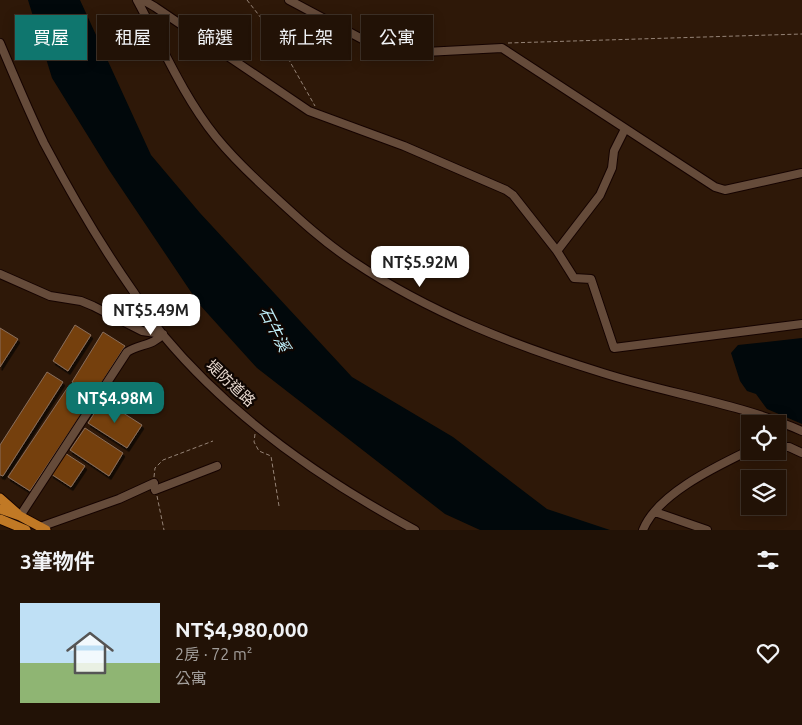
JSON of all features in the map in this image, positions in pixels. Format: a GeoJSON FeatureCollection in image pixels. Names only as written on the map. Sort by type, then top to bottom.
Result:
{"type":"FeatureCollection","features":[{"type":"Feature","properties":{"kind":"main road"},"geometry":{"type":"LineString","coordinates":[[0,498],[16,510],[20,516]]}},
{"type":"Feature","properties":{"kind":"main road"},"geometry":{"type":"LineString","coordinates":[[0,509],[20,516],[43,528]]}},
{"type":"Feature","properties":{"kind":"main road"},"geometry":{"type":"LineString","coordinates":[[0,519],[26,530]]}},
{"type":"Feature","properties":{"kind":"street"},"geometry":{"type":"LineString","coordinates":[[138,0],[143,0],[155,7],[263,82],[320,116],[404,146],[513,194],[557,250],[574,278],[591,279],[614,348],[802,324]]}},
{"type":"Feature","properties":{"kind":"street"},"geometry":{"type":"LineString","coordinates":[[138,0],[190,101],[216,137],[256,180],[304,225],[353,262],[439,310],[512,343],[605,374],[725,404],[800,432]]}},
{"type":"Feature","properties":{"kind":"street"},"geometry":{"type":"LineString","coordinates":[[289,0],[379,48],[424,52],[502,48],[715,187],[725,190],[802,173]]}},
{"type":"Feature","properties":{"kind":"street","name":"堤防道路"},"geometry":{"type":"LineString","coordinates":[[0,42],[48,150],[103,248],[163,334],[201,376],[255,424],[332,482],[364,503],[415,530]]}},
{"type":"Feature","properties":{"kind":"street"},"geometry":{"type":"LineString","coordinates":[[557,250],[600,195],[612,168],[614,151],[625,130]]}},
{"type":"Feature","properties":{"kind":"street"},"geometry":{"type":"LineString","coordinates":[[0,274],[50,296],[81,301],[142,330],[163,334]]}},
{"type":"Feature","properties":{"kind":"street"},"geometry":{"type":"LineString","coordinates":[[20,516],[127,352],[133,348],[156,342],[163,334]]}},
{"type":"Feature","properties":{"kind":"street"},"geometry":{"type":"LineString","coordinates":[[786,447],[802,453]]}},
{"type":"Feature","properties":{"kind":"street"},"geometry":{"type":"LineString","coordinates":[[644,527],[655,512],[684,487],[714,468],[741,454]]}},
{"type":"Feature","properties":{"kind":"street"},"geometry":{"type":"LineString","coordinates":[[43,528],[119,498],[217,466]]}},
{"type":"Feature","properties":{"kind":"street"},"geometry":{"type":"LineString","coordinates":[[655,512],[707,530]]}},
{"type":"Feature","properties":{"kind":"path"},"geometry":{"type":"LineString","coordinates":[[247,0],[276,37],[320,116]]}},
{"type":"Feature","properties":{"kind":"path"},"geometry":{"type":"LineString","coordinates":[[502,48],[511,42],[802,34]]}},
{"type":"Feature","properties":{"kind":"path"},"geometry":{"type":"LineString","coordinates":[[255,424],[254,442],[257,448],[259,451],[271,456],[279,506]]}},
{"type":"Feature","properties":{"kind":"path"},"geometry":{"type":"LineString","coordinates":[[164,530],[155,486],[155,468],[163,460],[213,441]]}},
{"type":"Feature","properties":{"kind":"water"},"geometry":{"type":"Polygon","coordinates":[[[28,0],[80,0],[87,15],[33,15],[28,0]]]}},
{"type":"Feature","properties":{"kind":"water","name":"石牛溪"},"geometry":{"type":"Polygon","coordinates":[[[87,15],[97,37],[97,60],[107,60],[151,155],[200,213],[352,377],[453,437],[547,509],[610,530],[480,530],[445,514],[257,368],[199,304],[109,170],[52,78],[46,60],[87,60],[87,15]]]}},
{"type":"Feature","properties":{"kind":"water"},"geometry":{"type":"Polygon","coordinates":[[[802,338],[802,424],[786,417],[786,415],[781,415],[767,409],[756,394],[747,391],[740,381],[731,353],[738,345],[802,338]]]}},
{"type":"Feature","properties":{"kind":"building"},"geometry":{"type":"Polygon","coordinates":[[[75,325],[91,335],[68,371],[53,361],[75,325]]]}},
{"type":"Feature","properties":{"kind":"building"},"geometry":{"type":"Polygon","coordinates":[[[0,328],[18,339],[0,367],[0,328]]]}},
{"type":"Feature","properties":{"kind":"building"},"geometry":{"type":"Polygon","coordinates":[[[103,332],[125,346],[93,396],[72,382],[103,332]]]}},
{"type":"Feature","properties":{"kind":"building"},"geometry":{"type":"Polygon","coordinates":[[[47,372],[63,382],[3,476],[0,475],[0,445],[47,372]]]}},
{"type":"Feature","properties":{"kind":"building"},"geometry":{"type":"Polygon","coordinates":[[[68,387],[90,401],[30,491],[8,477],[68,387]]]}},
{"type":"Feature","properties":{"kind":"building"},"geometry":{"type":"Polygon","coordinates":[[[103,400],[142,425],[127,448],[88,423],[103,400]]]}},
{"type":"Feature","properties":{"kind":"building"},"geometry":{"type":"Polygon","coordinates":[[[85,428],[123,453],[109,476],[70,450],[85,428]]]}},
{"type":"Feature","properties":{"kind":"building"},"geometry":{"type":"Polygon","coordinates":[[[65,453],[85,466],[71,487],[51,474],[65,453]]]}}]}
